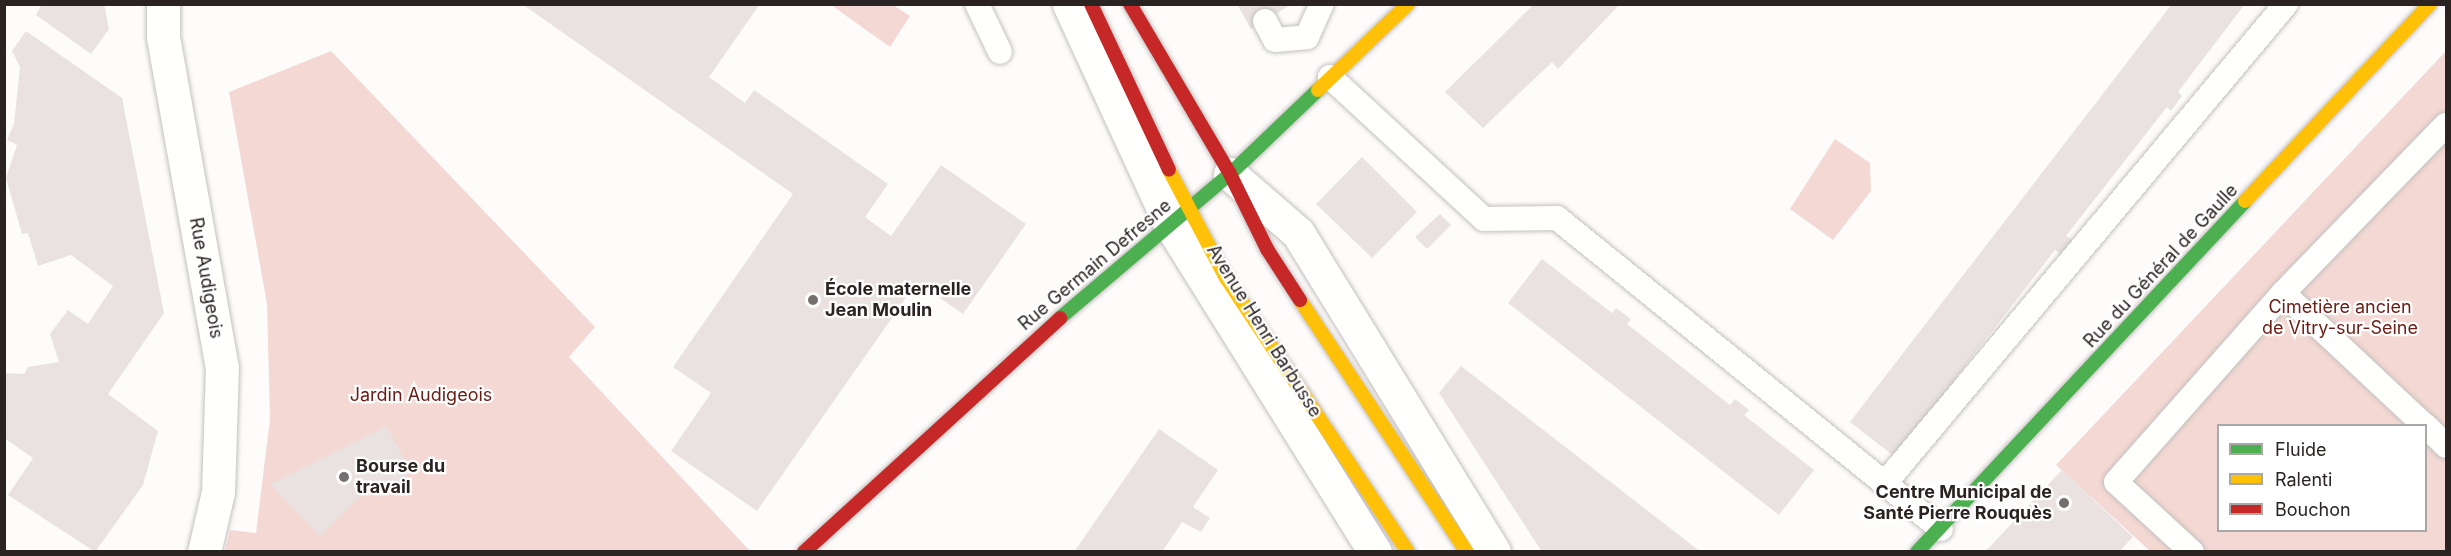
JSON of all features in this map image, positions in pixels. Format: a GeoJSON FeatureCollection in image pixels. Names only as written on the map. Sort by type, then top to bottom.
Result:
{"type":"FeatureCollection","features":[{"type":"Feature","properties":{"kind":"street","name":"Rue Audigeois"},"geometry":{"type":"LineString","coordinates":[[163,4],[163,37],[222,367],[218,492],[204,552]]}},
{"type":"Feature","properties":{"kind":"street","name":"Avenue Henri Barbusse"},"geometry":{"type":"LineString","coordinates":[[1069,4],[1180,216],[1226,278],[1408,552]]}},
{"type":"Feature","properties":{"kind":"street","name":"Avenue Henri Barbusse"},"geometry":{"type":"LineString","coordinates":[[1091,4],[1180,216],[1206,288],[1375,552]]}},
{"type":"Feature","properties":{"kind":"street"},"geometry":{"type":"LineString","coordinates":[[1130,4],[1230,174],[1267,249],[1467,552]]}},
{"type":"Feature","properties":{"kind":"street","name":"Rue Germain Defresne"},"geometry":{"type":"LineString","coordinates":[[804,552],[1016,356],[1230,174],[1408,4]]}},
{"type":"Feature","properties":{"kind":"street","name":"Rue du Général de Gaulle"},"geometry":{"type":"LineString","coordinates":[[1917,552],[1941,529],[2430,4]]}},
{"type":"Feature","properties":{"kind":"street"},"geometry":{"type":"LineString","coordinates":[[1230,174],[1298,233],[1494,552]]}},
{"type":"Feature","properties":{"kind":"lane"},"geometry":{"type":"LineString","coordinates":[[977,4],[1000,52]]}},
{"type":"Feature","properties":{"kind":"lane"},"geometry":{"type":"LineString","coordinates":[[1265,21],[1275,40],[1307,36],[1322,4]]}},
{"type":"Feature","properties":{"kind":"lane"},"geometry":{"type":"LineString","coordinates":[[1886,482],[2286,4]]}},
{"type":"Feature","properties":{"kind":"lane"},"geometry":{"type":"LineString","coordinates":[[1330,77],[1484,219],[1557,218],[1809,427],[1886,482],[1941,529]]}},
{"type":"Feature","properties":{"kind":"lane"},"geometry":{"type":"LineString","coordinates":[[2192,552],[2116,482],[2283,293],[2446,126]]}},
{"type":"Feature","properties":{"kind":"lane"},"geometry":{"type":"LineString","coordinates":[[2283,293],[2423,424]]}},
{"type":"Feature","properties":{"kind":"lane"},"geometry":{"type":"LineString","coordinates":[[2427,428],[2446,446]]}},
{"type":"Feature","properties":{"kind":"green space"},"geometry":{"type":"Polygon","coordinates":[[[831,5],[893,5],[910,16],[890,47],[831,5]]]}},
{"type":"Feature","properties":{"kind":"green space","name":"Jardin Audigeois"},"geometry":{"type":"Polygon","coordinates":[[[331,51],[595,327],[569,357],[750,551],[225,552],[230,530],[256,533],[270,419],[267,304],[229,92],[331,51]]]}},
{"type":"Feature","properties":{"kind":"green space","name":"Cimetière ancien de Vitry-sur-Seine"},"geometry":{"type":"Polygon","coordinates":[[[2446,51],[2446,551],[2150,551],[2056,465],[2446,51]]]}},
{"type":"Feature","properties":{"kind":"green space"},"geometry":{"type":"Polygon","coordinates":[[[1835,139],[1870,163],[1871,191],[1833,240],[1790,209],[1835,139]]]}},
{"type":"Feature","properties":{"kind":"building"},"geometry":{"type":"Polygon","coordinates":[[[42,4],[104,4],[109,29],[91,54],[36,15],[42,4]]]}},
{"type":"Feature","properties":{"kind":"building"},"geometry":{"type":"Polygon","coordinates":[[[522,4],[760,4],[709,77],[745,103],[754,90],[888,184],[865,217],[891,236],[941,165],[1026,224],[963,314],[917,282],[757,511],[671,451],[711,393],[673,367],[793,194],[522,4]]]}},
{"type":"Feature","properties":{"kind":"building"},"geometry":{"type":"Polygon","coordinates":[[[1237,4],[1292,4],[1251,29],[1237,4]]]}},
{"type":"Feature","properties":{"kind":"building"},"geometry":{"type":"Polygon","coordinates":[[[1534,4],[1620,4],[1558,69],[1552,62],[1483,128],[1445,92],[1534,4]]]}},
{"type":"Feature","properties":{"kind":"building"},"geometry":{"type":"Polygon","coordinates":[[[2172,4],[2245,4],[2178,92],[2182,96],[2171,111],[2167,107],[2066,236],[2072,240],[2061,254],[2055,250],[1955,379],[1961,383],[1895,457],[1850,422],[2172,4]]]}},
{"type":"Feature","properties":{"kind":"building"},"geometry":{"type":"Polygon","coordinates":[[[26,31],[122,98],[164,313],[108,394],[158,431],[143,485],[95,552],[8,495],[33,458],[4,438],[4,373],[24,374],[28,367],[59,362],[50,334],[68,310],[88,324],[113,286],[71,255],[38,266],[28,233],[22,234],[6,178],[17,145],[7,140],[14,124],[20,67],[12,51],[26,31]]]}},
{"type":"Feature","properties":{"kind":"building"},"geometry":{"type":"Polygon","coordinates":[[[1362,157],[1417,212],[1372,258],[1316,204],[1362,157]]]}},
{"type":"Feature","properties":{"kind":"building"},"geometry":{"type":"Polygon","coordinates":[[[1440,214],[1451,225],[1427,249],[1415,237],[1440,214]]]}},
{"type":"Feature","properties":{"kind":"building"},"geometry":{"type":"Polygon","coordinates":[[[1542,259],[1612,313],[1616,308],[1631,319],[1627,324],[1730,405],[1735,399],[1749,410],[1744,415],[1814,470],[1779,515],[1508,303],[1542,259]]]}},
{"type":"Feature","properties":{"kind":"building"},"geometry":{"type":"Polygon","coordinates":[[[1461,366],[1701,552],[1542,552],[1439,393],[1461,366]]]}},
{"type":"Feature","properties":{"kind":"building","name":"Bourse du travail"},"geometry":{"type":"Polygon","coordinates":[[[386,426],[411,471],[382,498],[371,486],[320,536],[270,484],[386,426]]]}},
{"type":"Feature","properties":{"kind":"building"},"geometry":{"type":"Polygon","coordinates":[[[1159,429],[1218,470],[1193,507],[1210,518],[1201,532],[1182,522],[1162,552],[1074,552],[1159,429]]]}},
{"type":"Feature","properties":{"kind":"building","name":"Centre Municipal de Santé Pierre Rouquès"},"geometry":{"type":"Polygon","coordinates":[[[2062,470],[2133,537],[2119,552],[1985,552],[2062,470]]]}},
{"type":"Feature","properties":{"kind":"traffic: fast"},"geometry":{"type":"LineString","coordinates":[[1060,318],[1230,174],[1318,90]]}},
{"type":"Feature","properties":{"kind":"traffic: fast"},"geometry":{"type":"LineString","coordinates":[[1917,552],[2245,201]]}},
{"type":"Feature","properties":{"kind":"traffic: slow"},"geometry":{"type":"LineString","coordinates":[[1318,90],[1408,4]]}},
{"type":"Feature","properties":{"kind":"traffic: slow"},"geometry":{"type":"LineString","coordinates":[[2245,201],[2430,4]]}},
{"type":"Feature","properties":{"kind":"traffic: slow"},"geometry":{"type":"LineString","coordinates":[[1169,170],[1226,278],[1408,552]]}},
{"type":"Feature","properties":{"kind":"traffic: slow"},"geometry":{"type":"LineString","coordinates":[[1300,300],[1467,552]]}},
{"type":"Feature","properties":{"kind":"traffic: jam"},"geometry":{"type":"LineString","coordinates":[[1091,4],[1169,170]]}},
{"type":"Feature","properties":{"kind":"traffic: jam"},"geometry":{"type":"LineString","coordinates":[[1130,4],[1230,174],[1267,249],[1300,300]]}},
{"type":"Feature","properties":{"kind":"traffic: jam"},"geometry":{"type":"LineString","coordinates":[[804,552],[1060,318]]}},
{"type":"Feature","properties":{"kind":"place","name":"École maternelle Jean Moulin"},"geometry":{"type":"Point","coordinates":[813,300]}},
{"type":"Feature","properties":{"kind":"place","name":"Bourse du travail"},"geometry":{"type":"Point","coordinates":[344,477]}},
{"type":"Feature","properties":{"kind":"place","name":"Centre Municipal de Santé Pierre Rouquès"},"geometry":{"type":"Point","coordinates":[2064,503]}}]}
